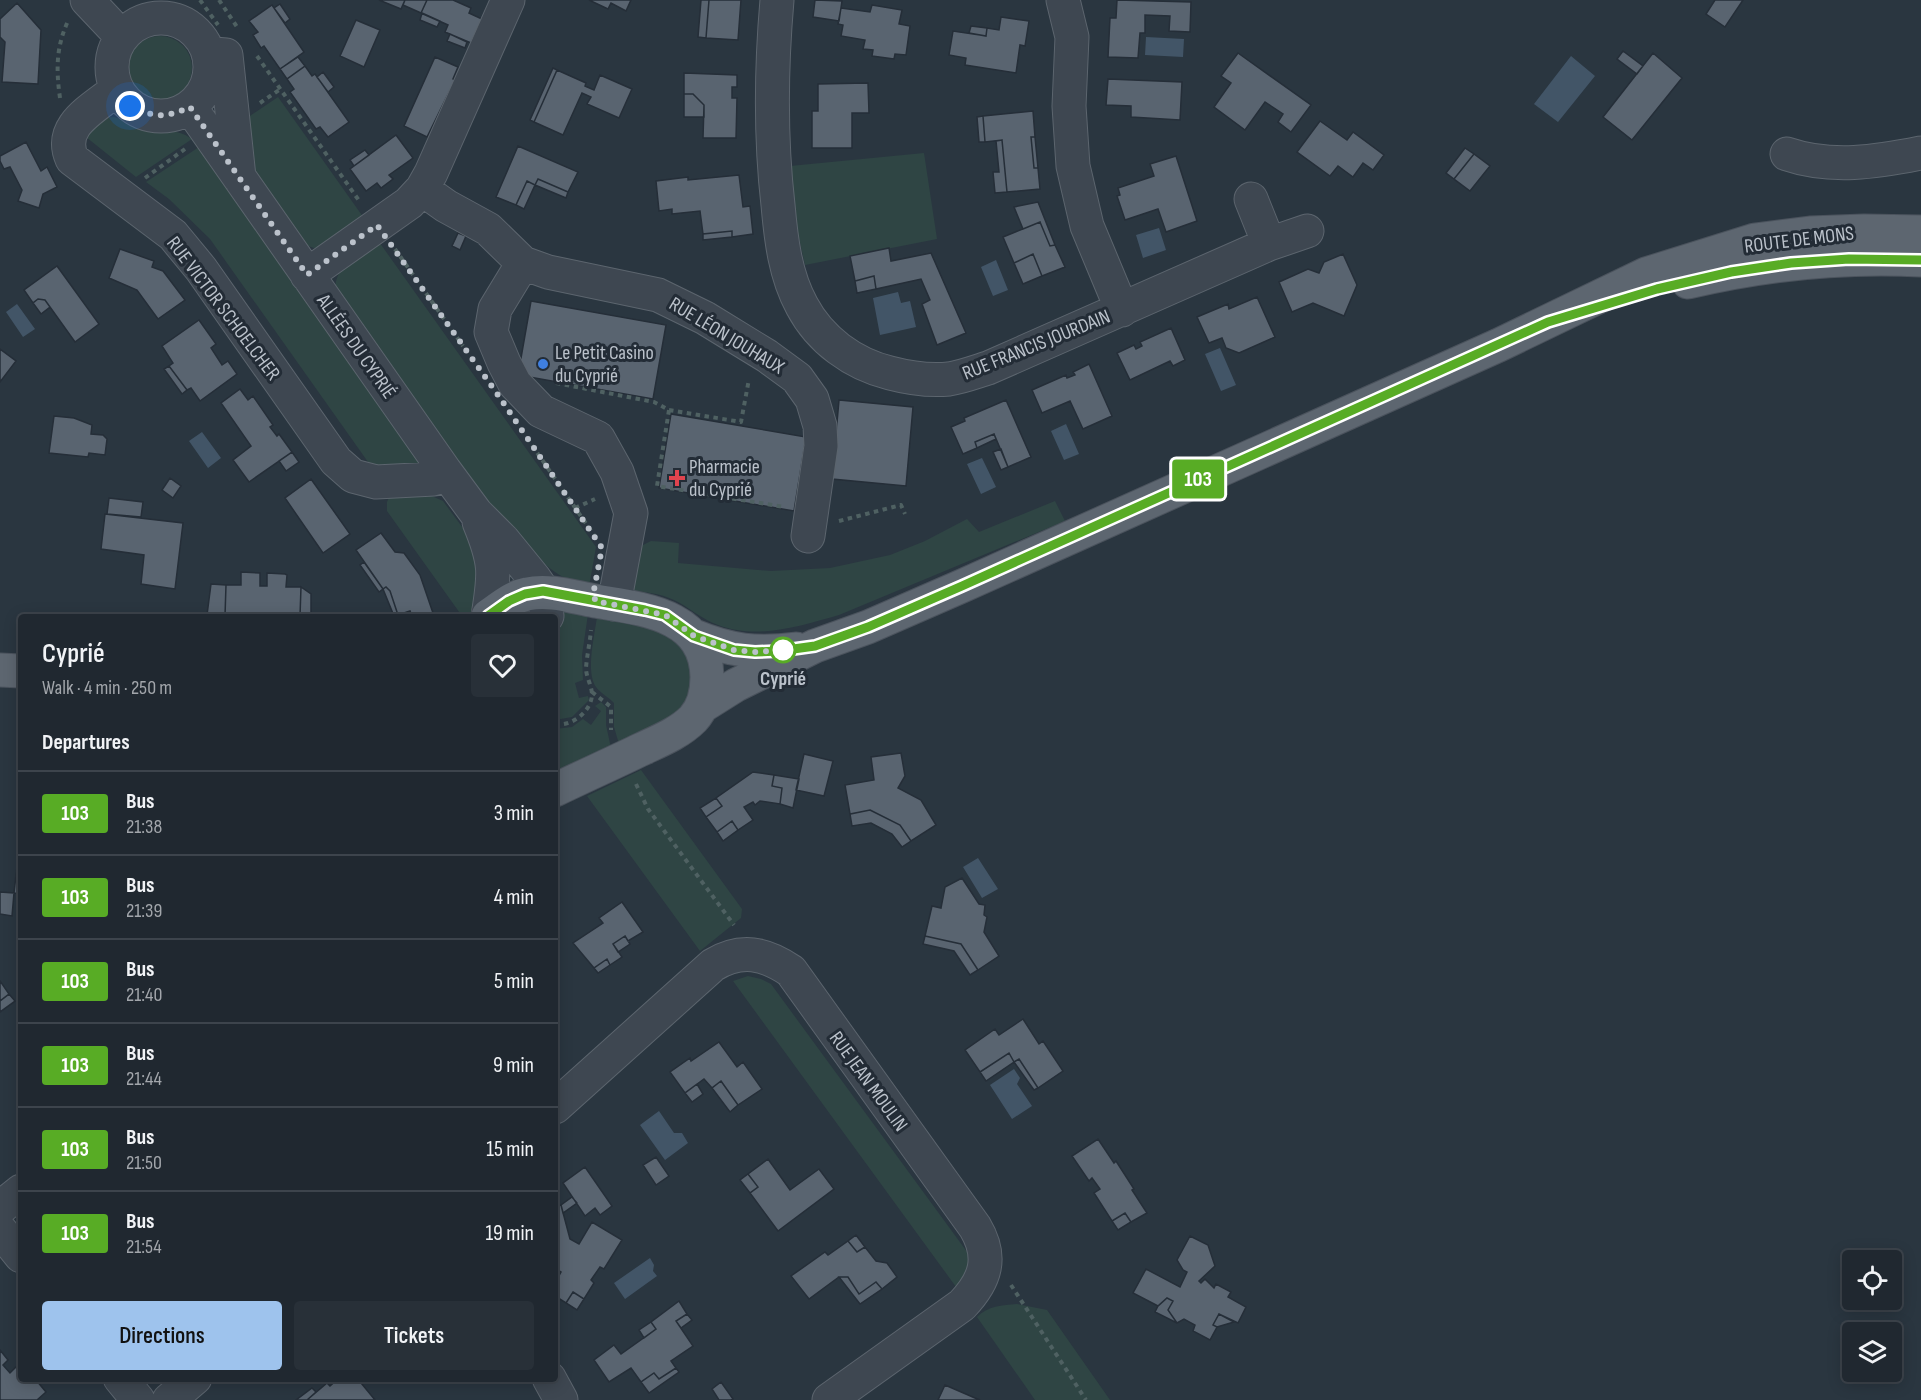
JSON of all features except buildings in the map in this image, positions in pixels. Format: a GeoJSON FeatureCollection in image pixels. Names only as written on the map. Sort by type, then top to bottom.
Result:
{"type":"FeatureCollection","features":[{"type":"Feature","properties":{"kind":"main road","name":"ROUTE DE MONS"},"geometry":{"type":"LineString","coordinates":[[558,789],[631,769],[693,718],[701,707],[736,685],[815,646],[868,627],[962,586],[1548,322],[1646,274],[1755,240],[1810,233],[1921,232]]}},
{"type":"Feature","properties":{"kind":"main road","name":"ROUTE DE MONS"},"geometry":{"type":"LineString","coordinates":[[1548,322],[1657,289],[1731,272],[1791,263],[1849,259],[1921,260]]}},
{"type":"Feature","properties":{"kind":"main road"},"geometry":{"type":"LineString","coordinates":[[491,614],[509,601],[525,594],[545,604]]}},
{"type":"Feature","properties":{"kind":"main road","name":"ROUTE DE MONS"},"geometry":{"type":"LineString","coordinates":[[545,604],[605,602],[665,615],[694,636],[734,650],[755,652],[815,646]]}},
{"type":"Feature","properties":{"kind":"main road"},"geometry":{"type":"LineString","coordinates":[[694,636],[704,658],[707,673],[707,692],[701,707]]}},
{"type":"Feature","properties":{"kind":"main road"},"geometry":{"type":"LineString","coordinates":[[0,670],[18,671]]}},
{"type":"Feature","properties":{"kind":"street"},"geometry":{"type":"LineString","coordinates":[[87,0],[122,37]]}},
{"type":"Feature","properties":{"kind":"street"},"geometry":{"type":"LineString","coordinates":[[307,275],[409,203],[432,196],[431,172],[508,0]]}},
{"type":"Feature","properties":{"kind":"street","name":"RUE FRANCIS JOURDAIN"},"geometry":{"type":"LineString","coordinates":[[777,0],[771,96],[774,170],[782,246],[790,277],[802,305],[820,332],[844,352],[874,369],[913,379],[949,379],[988,368],[1269,244],[1307,231]]}},
{"type":"Feature","properties":{"kind":"street"},"geometry":{"type":"LineString","coordinates":[[1064,0],[1072,37],[1069,106],[1073,166],[1087,226],[1122,310]]}},
{"type":"Feature","properties":{"kind":"street"},"geometry":{"type":"LineString","coordinates":[[170,9],[183,23],[196,32],[209,53],[210,74],[204,93],[190,107],[170,116],[149,115],[130,106],[117,90],[112,62],[122,37],[135,25],[170,9]]}},
{"type":"Feature","properties":{"kind":"street","name":"ALLÉES DU CYPRIÉ"},"geometry":{"type":"LineString","coordinates":[[209,53],[226,55],[239,178]]}},
{"type":"Feature","properties":{"kind":"street","name":"RUE VICTOR SCHOELCHER"},"geometry":{"type":"LineString","coordinates":[[117,90],[72,126],[67,148],[72,159],[173,235],[201,269],[336,462],[353,476],[376,482],[434,479],[445,471]]}},
{"type":"Feature","properties":{"kind":"street","name":"ALLÉES DU CYPRIÉ"},"geometry":{"type":"LineString","coordinates":[[190,107],[445,471],[476,513],[503,540],[545,604]]}},
{"type":"Feature","properties":{"kind":"street"},"geometry":{"type":"LineString","coordinates":[[1787,154],[1805,160],[1829,163],[1871,162],[1921,153]]}},
{"type":"Feature","properties":{"kind":"street","name":"RUE LÉON JOUHAUX"},"geometry":{"type":"LineString","coordinates":[[432,196],[488,229],[524,263],[548,272],[658,295],[705,318],[767,356],[797,378],[812,399],[820,426],[821,446],[810,524]]}},
{"type":"Feature","properties":{"kind":"street"},"geometry":{"type":"LineString","coordinates":[[1251,199],[1269,244]]}},
{"type":"Feature","properties":{"kind":"street"},"geometry":{"type":"LineString","coordinates":[[524,263],[495,309],[491,332],[515,384],[541,411],[598,438],[617,472],[631,513],[605,602]]}},
{"type":"Feature","properties":{"kind":"street","name":"ALLÉES DU CYPRIÉ"},"geometry":{"type":"LineString","coordinates":[[476,513],[494,566],[488,614]]}},
{"type":"Feature","properties":{"kind":"street"},"geometry":{"type":"LineString","coordinates":[[558,1104],[713,965],[730,957],[751,953]]}},
{"type":"Feature","properties":{"kind":"street","name":"RUE JEAN MOULIN"},"geometry":{"type":"LineString","coordinates":[[751,953],[768,957],[791,971],[983,1240],[986,1257],[983,1274],[976,1291],[962,1305],[829,1400]]}},
{"type":"Feature","properties":{"kind":"street"},"geometry":{"type":"LineString","coordinates":[[0,1208],[18,1193]]}},
{"type":"Feature","properties":{"kind":"street"},"geometry":{"type":"LineString","coordinates":[[0,1230],[18,1252]]}},
{"type":"Feature","properties":{"kind":"street"},"geometry":{"type":"LineString","coordinates":[[123,1382],[138,1400]]}},
{"type":"Feature","properties":{"kind":"street"},"geometry":{"type":"LineString","coordinates":[[169,1400],[190,1382]]}},
{"type":"Feature","properties":{"kind":"street"},"geometry":{"type":"LineString","coordinates":[[551,1382],[561,1400]]}},
{"type":"Feature","properties":{"kind":"path"},"geometry":{"type":"LineString","coordinates":[[219,0],[243,36]]}},
{"type":"Feature","properties":{"kind":"path"},"geometry":{"type":"LineString","coordinates":[[255,54],[465,348]]}},
{"type":"Feature","properties":{"kind":"path"},"geometry":{"type":"LineString","coordinates":[[515,384],[525,377],[654,402],[669,410],[741,422],[750,370],[760,365],[767,356]]}},
{"type":"Feature","properties":{"kind":"path"},"geometry":{"type":"LineString","coordinates":[[669,410],[657,486],[810,524],[820,514],[824,521],[832,523],[901,505],[905,514]]}},
{"type":"Feature","properties":{"kind":"path"},"geometry":{"type":"LineString","coordinates":[[523,433],[597,540]]}},
{"type":"Feature","properties":{"kind":"path"},"geometry":{"type":"LineString","coordinates":[[558,725],[562,726],[573,721],[591,703],[592,692],[586,669],[605,602]]}},
{"type":"Feature","properties":{"kind":"path"},"geometry":{"type":"LineString","coordinates":[[592,692],[611,707],[611,734],[618,750],[631,769],[637,788],[648,809],[728,915],[751,953]]}},
{"type":"Feature","properties":{"kind":"path"},"geometry":{"type":"LineString","coordinates":[[1009,1280],[1086,1400]]}},
{"type":"Feature","properties":{"kind":"green space"},"geometry":{"type":"Polygon","coordinates":[[[160,36],[178,42],[186,50],[192,68],[186,86],[178,94],[160,100],[142,94],[134,86],[128,68],[134,50],[142,42],[160,36]]]}},
{"type":"Feature","properties":{"kind":"green space"},"geometry":{"type":"Polygon","coordinates":[[[278,97],[366,221],[324,247],[314,248],[305,245],[256,182],[241,122],[278,97]]]}},
{"type":"Feature","properties":{"kind":"green space"},"geometry":{"type":"Polygon","coordinates":[[[114,117],[146,128],[180,133],[192,139],[136,177],[81,133],[102,118],[114,117]]]}},
{"type":"Feature","properties":{"kind":"green space"},"geometry":{"type":"Polygon","coordinates":[[[199,147],[423,466],[373,469],[210,239],[169,199],[146,182],[199,147]]]}},
{"type":"Feature","properties":{"kind":"green space"},"geometry":{"type":"Polygon","coordinates":[[[924,153],[937,239],[805,265],[795,220],[790,166],[924,153]]]}},
{"type":"Feature","properties":{"kind":"green space"},"geometry":{"type":"Polygon","coordinates":[[[377,239],[596,547],[589,587],[554,571],[536,556],[510,528],[505,531],[335,287],[340,271],[345,265],[377,239]]]}},
{"type":"Feature","properties":{"kind":"green space"},"geometry":{"type":"Polygon","coordinates":[[[425,493],[443,501],[474,543],[481,564],[476,601],[472,614],[461,614],[387,511],[390,495],[425,493]]]}},
{"type":"Feature","properties":{"kind":"green space"},"geometry":{"type":"Polygon","coordinates":[[[1055,501],[1065,521],[839,615],[794,627],[764,631],[733,629],[718,625],[669,598],[629,590],[641,546],[651,541],[679,543],[678,563],[771,571],[830,568],[890,555],[925,541],[967,519],[979,532],[1055,501]]]}},
{"type":"Feature","properties":{"kind":"green space"},"geometry":{"type":"Polygon","coordinates":[[[558,609],[588,614],[582,655],[583,680],[575,683],[579,698],[588,696],[589,700],[572,717],[558,719],[558,614],[558,609]]]}},
{"type":"Feature","properties":{"kind":"green space"},"geometry":{"type":"Polygon","coordinates":[[[597,616],[646,625],[673,635],[687,656],[691,670],[692,685],[689,698],[671,722],[619,744],[614,727],[614,703],[596,687],[591,672],[597,616]]]}},
{"type":"Feature","properties":{"kind":"green space"},"geometry":{"type":"Polygon","coordinates":[[[601,702],[606,707],[606,725],[611,748],[558,773],[558,729],[572,727],[583,719],[591,725],[601,711],[595,706],[601,702]]]}},
{"type":"Feature","properties":{"kind":"green space"},"geometry":{"type":"Polygon","coordinates":[[[641,770],[742,909],[741,918],[700,951],[587,796],[641,770]]]}},
{"type":"Feature","properties":{"kind":"green space"},"geometry":{"type":"Polygon","coordinates":[[[748,976],[771,984],[973,1260],[959,1291],[733,981],[748,976]]]}},
{"type":"Feature","properties":{"kind":"green space"},"geometry":{"type":"Polygon","coordinates":[[[1017,1304],[1047,1310],[1110,1400],[1035,1400],[977,1317],[991,1308],[1017,1304]]]}},
{"type":"Feature","properties":{"kind":"water"},"geometry":{"type":"Polygon","coordinates":[[[1146,37],[1184,39],[1183,57],[1145,55],[1146,37]]]}},
{"type":"Feature","properties":{"kind":"water"},"geometry":{"type":"Polygon","coordinates":[[[1571,56],[1595,76],[1558,122],[1534,104],[1571,56]]]}},
{"type":"Feature","properties":{"kind":"water"},"geometry":{"type":"Polygon","coordinates":[[[1159,228],[1166,250],[1143,258],[1136,235],[1159,228]]]}},
{"type":"Feature","properties":{"kind":"water"},"geometry":{"type":"Polygon","coordinates":[[[996,260],[1008,290],[993,296],[981,267],[996,260]]]}},
{"type":"Feature","properties":{"kind":"water"},"geometry":{"type":"Polygon","coordinates":[[[898,292],[901,303],[910,301],[916,327],[880,335],[873,298],[898,292]]]}},
{"type":"Feature","properties":{"kind":"water"},"geometry":{"type":"Polygon","coordinates":[[[17,304],[35,329],[23,337],[6,312],[17,304]]]}},
{"type":"Feature","properties":{"kind":"water"},"geometry":{"type":"Polygon","coordinates":[[[1220,348],[1236,385],[1221,391],[1205,354],[1220,348]]]}},
{"type":"Feature","properties":{"kind":"water"},"geometry":{"type":"Polygon","coordinates":[[[1066,424],[1079,454],[1064,460],[1051,431],[1066,424]]]}},
{"type":"Feature","properties":{"kind":"water"},"geometry":{"type":"Polygon","coordinates":[[[202,432],[221,458],[208,468],[189,441],[202,432]]]}},
{"type":"Feature","properties":{"kind":"water"},"geometry":{"type":"Polygon","coordinates":[[[982,458],[996,487],[981,494],[967,464],[982,458]]]}},
{"type":"Feature","properties":{"kind":"water"},"geometry":{"type":"Polygon","coordinates":[[[978,858],[998,889],[982,898],[963,867],[978,858]]]}},
{"type":"Feature","properties":{"kind":"water"},"geometry":{"type":"Polygon","coordinates":[[[1014,1069],[1020,1078],[1017,1084],[1032,1106],[1012,1119],[990,1085],[1014,1069]]]}},
{"type":"Feature","properties":{"kind":"water"},"geometry":{"type":"Polygon","coordinates":[[[659,1111],[674,1133],[682,1133],[688,1143],[665,1160],[640,1125],[659,1111]]]}},
{"type":"Feature","properties":{"kind":"water"},"geometry":{"type":"Polygon","coordinates":[[[650,1258],[654,1265],[653,1271],[657,1276],[625,1299],[614,1283],[650,1258]]]}},
{"type":"Feature","properties":{"kind":"bus line","name":"103"},"geometry":{"type":"LineString","coordinates":[[491,614],[509,601],[525,594],[543,591],[665,615],[694,636],[734,650],[779,651],[815,646],[868,627],[962,586],[1548,322],[1657,289],[1731,272],[1791,263],[1849,259],[1921,260]]}},
{"type":"Feature","properties":{"kind":"place","name":"Le Petit Casino du Cyprié"},"geometry":{"type":"Point","coordinates":[543,364]}},
{"type":"Feature","properties":{"kind":"place","name":"Pharmacie du Cyprié"},"geometry":{"type":"Point","coordinates":[677,478]}},
{"type":"Feature","properties":{"kind":"place","name":"Cyprié"},"geometry":{"type":"Point","coordinates":[783,650]}},
{"type":"Feature","properties":{"kind":"route"},"geometry":{"type":"LineString","coordinates":[[130,106],[149,115],[170,116],[190,107],[307,275],[377,225],[498,395],[602,548],[594,590],[595,601],[665,615],[694,636],[734,650],[755,652],[783,650]]}}]}
